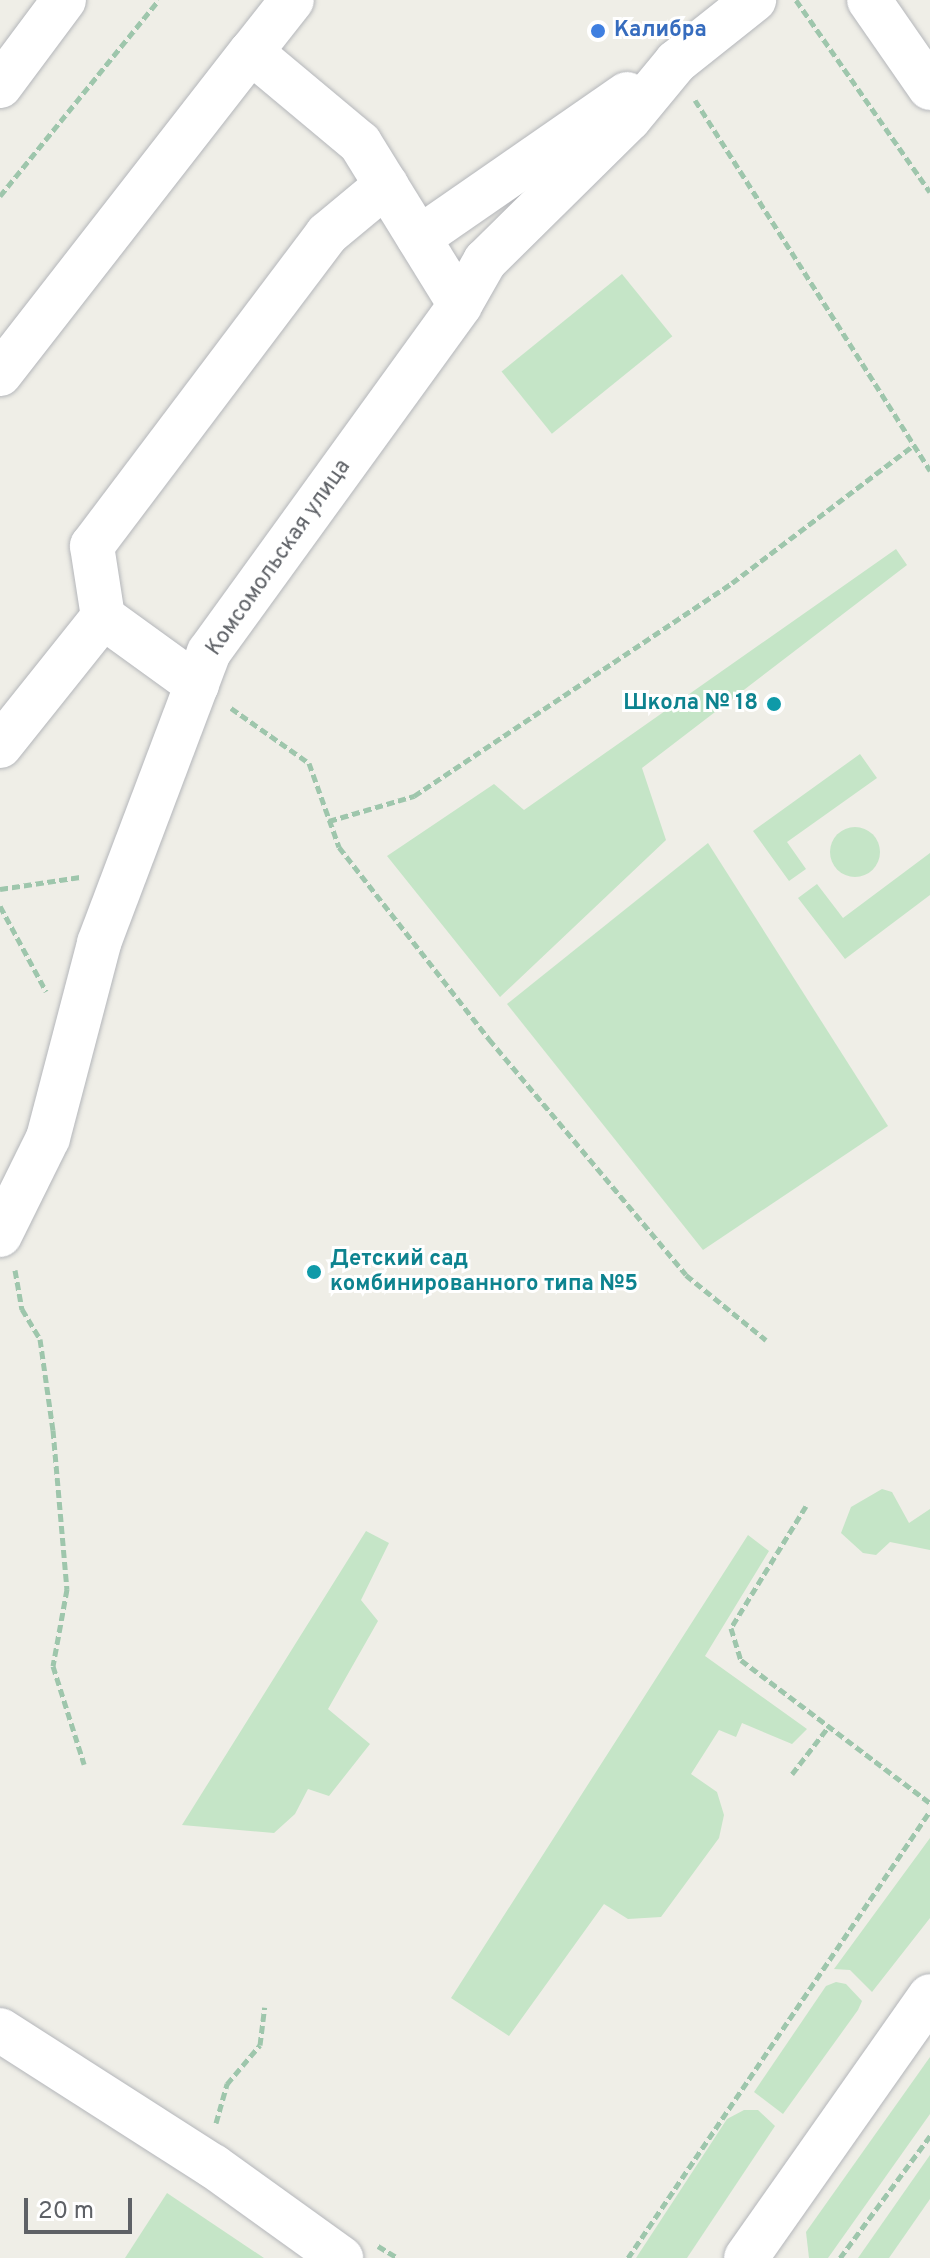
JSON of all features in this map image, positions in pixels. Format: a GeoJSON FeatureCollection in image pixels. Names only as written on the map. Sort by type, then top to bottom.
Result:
{"type":"FeatureCollection","features":[{"type":"Feature","properties":{"kind":"street"},"geometry":{"type":"LineString","coordinates":[[0,86],[64,0]]}},
{"type":"Feature","properties":{"kind":"street"},"geometry":{"type":"LineString","coordinates":[[0,374],[292,0]]}},
{"type":"Feature","properties":{"kind":"street","name":"Комсомольская улица"},"geometry":{"type":"LineString","coordinates":[[1,1234],[48,1138],[99,943],[209,652],[460,305],[485,261],[629,119],[676,62],[754,0]]}},
{"type":"Feature","properties":{"kind":"street"},"geometry":{"type":"LineString","coordinates":[[869,0],[930,88]]}},
{"type":"Feature","properties":{"kind":"street"},"geometry":{"type":"LineString","coordinates":[[251,52],[360,143],[460,305]]}},
{"type":"Feature","properties":{"kind":"street"},"geometry":{"type":"LineString","coordinates":[[419,238],[489,185],[676,62]]}},
{"type":"Feature","properties":{"kind":"street"},"geometry":{"type":"LineString","coordinates":[[197,685],[103,617],[92,546],[327,234],[386,185]]}},
{"type":"Feature","properties":{"kind":"street"},"geometry":{"type":"LineString","coordinates":[[0,746],[103,617]]}},
{"type":"Feature","properties":{"kind":"street"},"geometry":{"type":"LineString","coordinates":[[746,2258],[925,2008]]}},
{"type":"Feature","properties":{"kind":"street"},"geometry":{"type":"LineString","coordinates":[[0,2030],[188,2150],[329,2249]]}},
{"type":"Feature","properties":{"kind":"path"},"geometry":{"type":"LineString","coordinates":[[0,196],[159,0]]}},
{"type":"Feature","properties":{"kind":"path"},"geometry":{"type":"LineString","coordinates":[[796,0],[930,192]]}},
{"type":"Feature","properties":{"kind":"path"},"geometry":{"type":"LineString","coordinates":[[676,62],[709,128],[930,471]]}},
{"type":"Feature","properties":{"kind":"path"},"geometry":{"type":"LineString","coordinates":[[329,821],[414,796],[732,583],[914,445]]}},
{"type":"Feature","properties":{"kind":"path"},"geometry":{"type":"LineString","coordinates":[[197,685],[309,763],[339,847],[489,1039],[686,1275],[766,1340]]}},
{"type":"Feature","properties":{"kind":"path"},"geometry":{"type":"LineString","coordinates":[[0,889],[70,880],[130,861]]}},
{"type":"Feature","properties":{"kind":"path"},"geometry":{"type":"LineString","coordinates":[[0,906],[73,1042]]}},
{"type":"Feature","properties":{"kind":"path"},"geometry":{"type":"LineString","coordinates":[[1,1234],[22,1309],[40,1339],[67,1589],[53,1666],[84,1764]]}},
{"type":"Feature","properties":{"kind":"path"},"geometry":{"type":"LineString","coordinates":[[806,1506],[731,1628],[741,1660],[930,1803]]}},
{"type":"Feature","properties":{"kind":"path"},"geometry":{"type":"LineString","coordinates":[[792,1774],[829,1726]]}},
{"type":"Feature","properties":{"kind":"path"},"geometry":{"type":"LineString","coordinates":[[628,2258],[930,1811]]}},
{"type":"Feature","properties":{"kind":"path"},"geometry":{"type":"LineString","coordinates":[[213,2133],[227,2084],[260,2045],[265,2007]]}},
{"type":"Feature","properties":{"kind":"path"},"geometry":{"type":"LineString","coordinates":[[840,2258],[930,2136]]}},
{"type":"Feature","properties":{"kind":"path"},"geometry":{"type":"LineString","coordinates":[[329,2249],[398,2258]]}},
{"type":"Feature","properties":{"kind":"green space"},"geometry":{"type":"Polygon","coordinates":[[[622,274],[672,336],[552,434],[502,372],[622,274]]]}},
{"type":"Feature","properties":{"kind":"green space"},"geometry":{"type":"Polygon","coordinates":[[[896,549],[907,565],[642,768],[666,840],[500,997],[387,856],[494,784],[524,810],[896,549]]]}},
{"type":"Feature","properties":{"kind":"green space"},"geometry":{"type":"Polygon","coordinates":[[[860,754],[877,778],[787,842],[806,869],[789,881],[753,831],[860,754]]]}},
{"type":"Feature","properties":{"kind":"green space"},"geometry":{"type":"Polygon","coordinates":[[[855,827],[873,834],[880,852],[873,870],[855,877],[837,870],[830,852],[837,834],[855,827]]]}},
{"type":"Feature","properties":{"kind":"green space"},"geometry":{"type":"Polygon","coordinates":[[[708,843],[888,1126],[703,1250],[507,1004],[708,843]]]}},
{"type":"Feature","properties":{"kind":"green space"},"geometry":{"type":"Polygon","coordinates":[[[930,853],[930,895],[845,959],[798,898],[817,884],[843,918],[930,853]]]}},
{"type":"Feature","properties":{"kind":"green space"},"geometry":{"type":"Polygon","coordinates":[[[882,1489],[892,1492],[909,1523],[930,1509],[930,1550],[890,1542],[876,1555],[863,1553],[841,1533],[851,1507],[882,1489]]]}},
{"type":"Feature","properties":{"kind":"green space"},"geometry":{"type":"Polygon","coordinates":[[[366,1531],[389,1543],[361,1600],[378,1621],[328,1709],[370,1744],[329,1796],[308,1789],[295,1814],[274,1833],[182,1825],[366,1531]]]}},
{"type":"Feature","properties":{"kind":"green space"},"geometry":{"type":"Polygon","coordinates":[[[748,1535],[769,1551],[705,1656],[807,1729],[792,1744],[742,1723],[736,1737],[719,1730],[691,1774],[717,1792],[724,1815],[719,1838],[661,1917],[628,1919],[604,1904],[509,2036],[451,1998],[748,1535]]]}},
{"type":"Feature","properties":{"kind":"green space"},"geometry":{"type":"Polygon","coordinates":[[[930,1838],[930,1918],[872,1992],[850,1970],[834,1969],[930,1838]]]}},
{"type":"Feature","properties":{"kind":"green space"},"geometry":{"type":"Polygon","coordinates":[[[836,1982],[846,1984],[862,2001],[783,2114],[754,2092],[826,1986],[836,1982]]]}},
{"type":"Feature","properties":{"kind":"green space"},"geometry":{"type":"Polygon","coordinates":[[[930,2057],[930,2114],[828,2258],[809,2258],[806,2232],[930,2057]]]}},
{"type":"Feature","properties":{"kind":"green space"},"geometry":{"type":"Polygon","coordinates":[[[744,2110],[758,2110],[775,2126],[687,2258],[636,2258],[727,2119],[744,2110]]]}},
{"type":"Feature","properties":{"kind":"green space"},"geometry":{"type":"Polygon","coordinates":[[[930,2155],[930,2199],[889,2258],[858,2258],[930,2155]]]}},
{"type":"Feature","properties":{"kind":"green space"},"geometry":{"type":"Polygon","coordinates":[[[167,2193],[264,2258],[125,2258],[167,2193]]]}},
{"type":"Feature","properties":{"kind":"place","name":"Калибра"},"geometry":{"type":"Point","coordinates":[598,31]}},
{"type":"Feature","properties":{"kind":"place","name":"Школа № 18"},"geometry":{"type":"Point","coordinates":[774,704]}},
{"type":"Feature","properties":{"kind":"place","name":"Детский сад комбинированного типа №5"},"geometry":{"type":"Point","coordinates":[314,1272]}}]}
